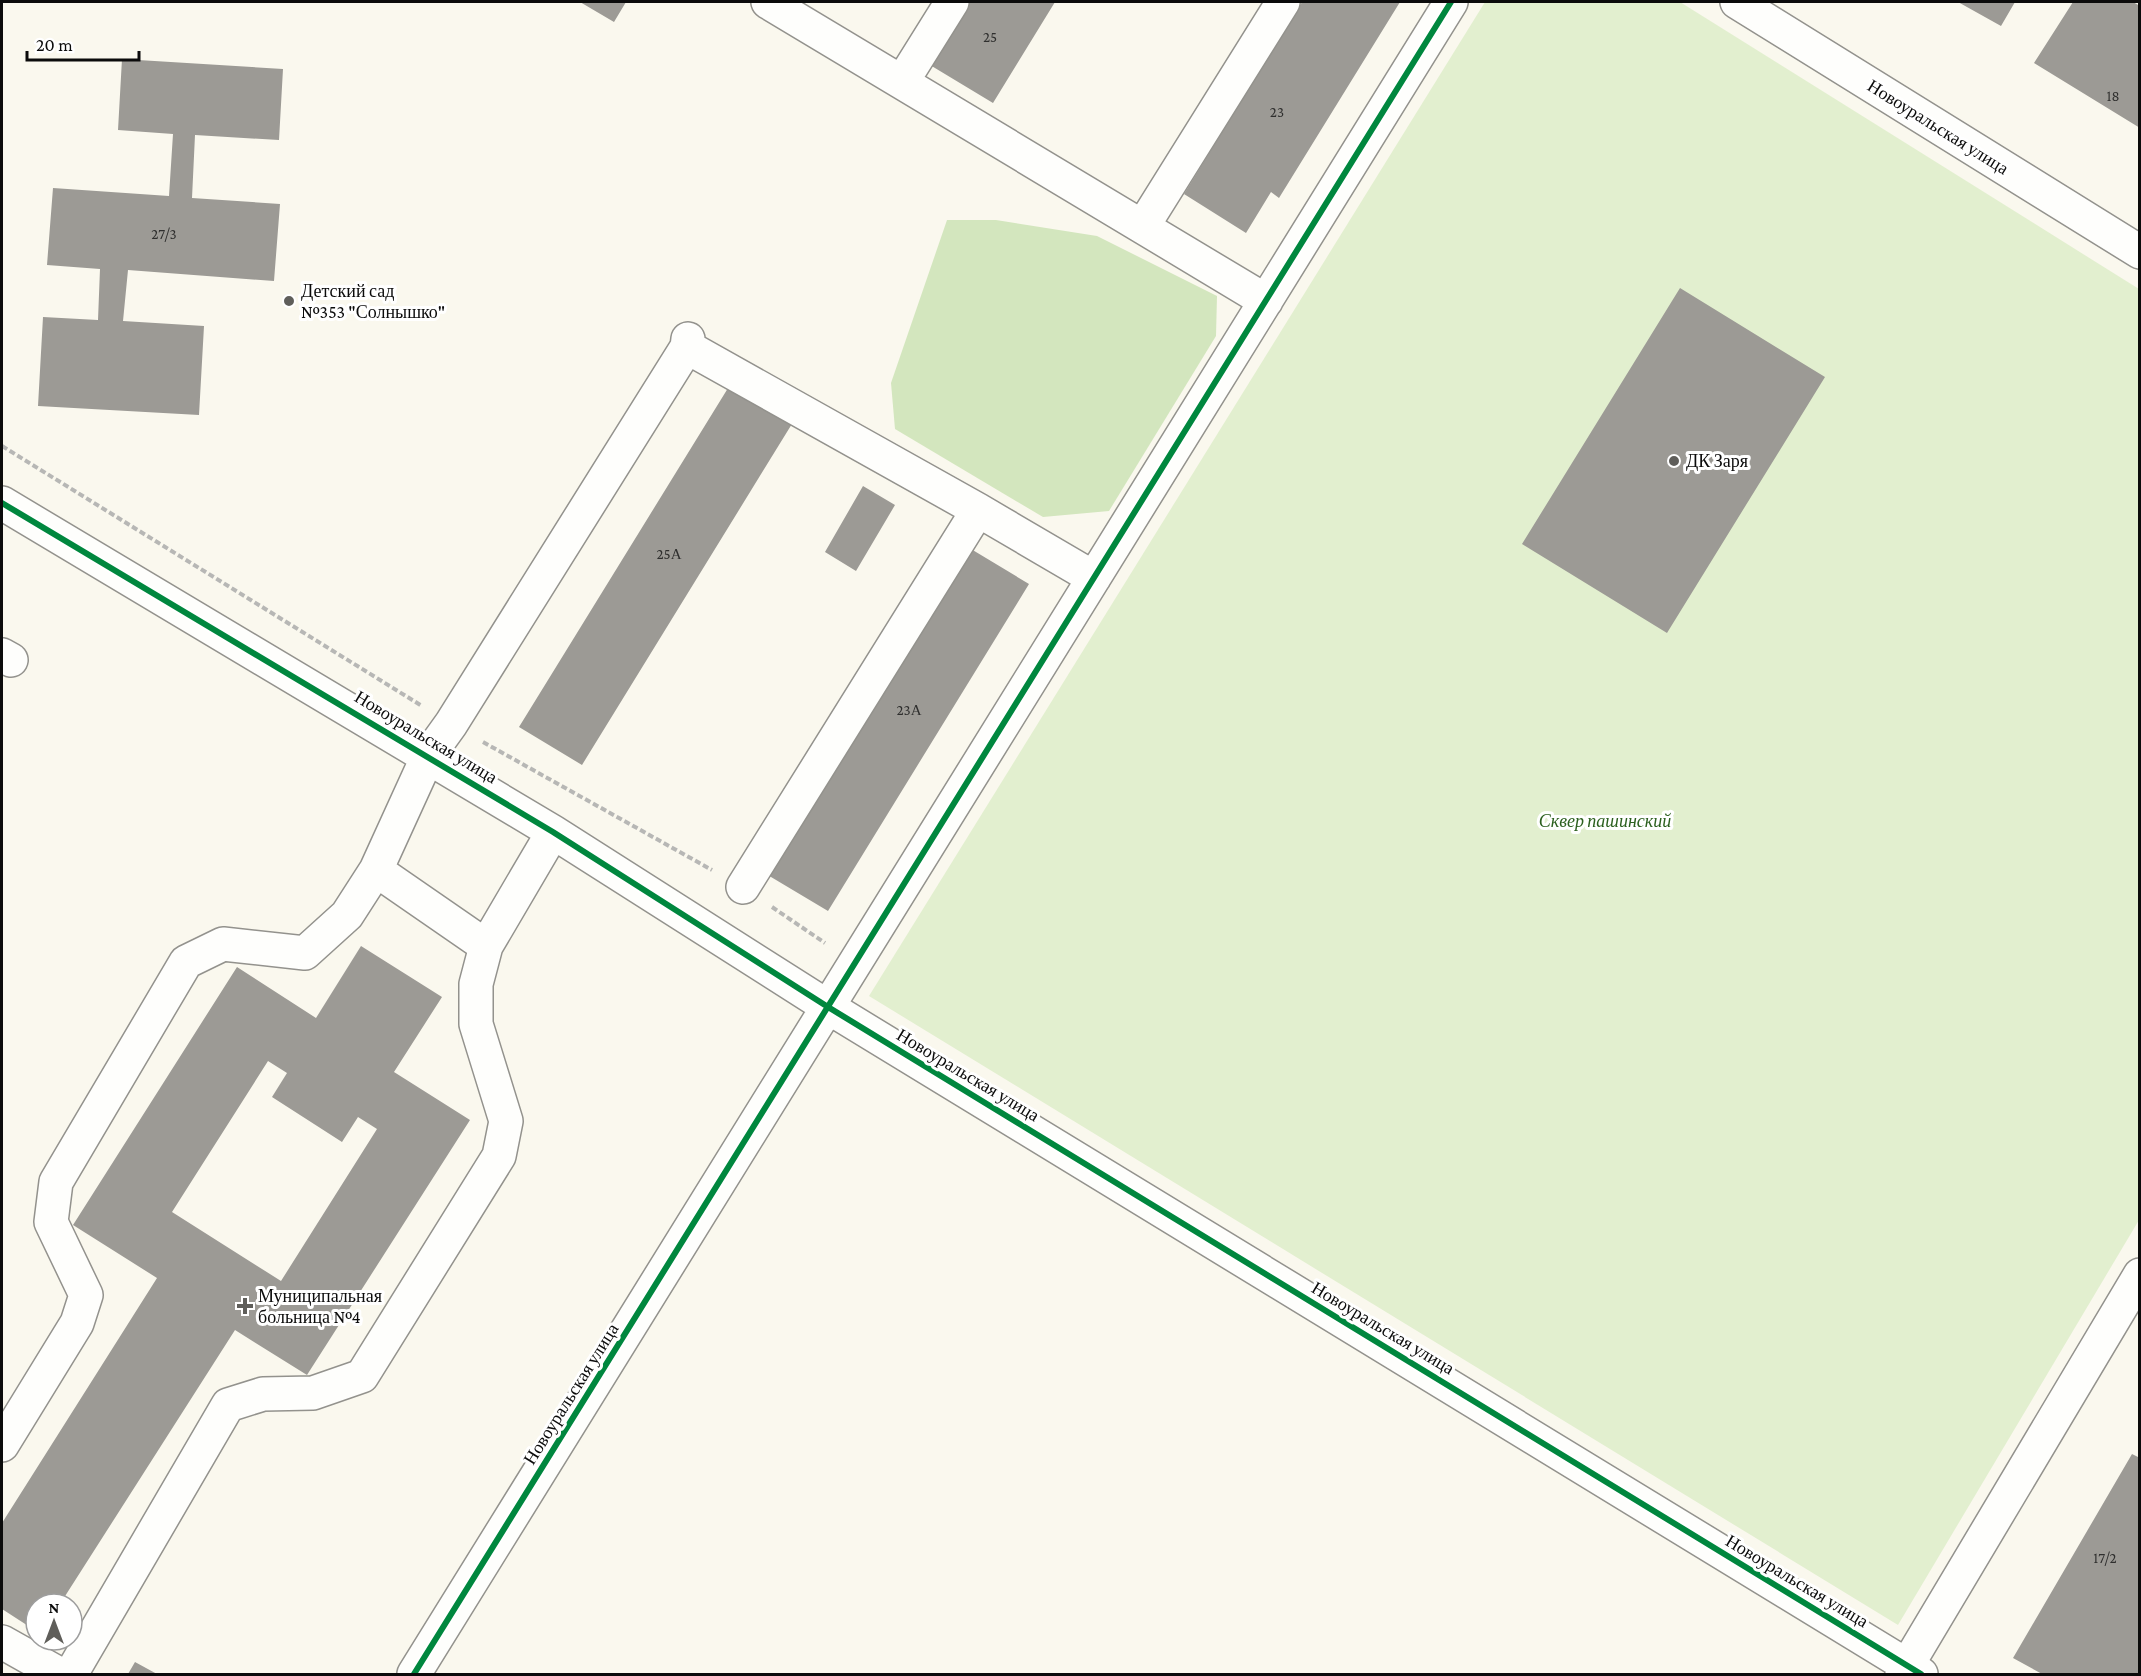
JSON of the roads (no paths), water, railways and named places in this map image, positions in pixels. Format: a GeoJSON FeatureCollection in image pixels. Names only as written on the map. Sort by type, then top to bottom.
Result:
{"type":"FeatureCollection","features":[{"type":"Feature","properties":{"kind":"street"},"geometry":{"type":"LineString","coordinates":[[768,2],[1266,301]]}},
{"type":"Feature","properties":{"kind":"street"},"geometry":{"type":"LineString","coordinates":[[903,82],[952,2]]}},
{"type":"Feature","properties":{"kind":"street"},"geometry":{"type":"LineString","coordinates":[[1143,226],[1283,2]]}},
{"type":"Feature","properties":{"kind":"street"},"geometry":{"type":"LineString","coordinates":[[828,1008],[1451,2]]}},
{"type":"Feature","properties":{"kind":"street","name":"Новоуральская улица"},"geometry":{"type":"LineString","coordinates":[[1737,2],[2139,252]]}},
{"type":"Feature","properties":{"kind":"street"},"geometry":{"type":"LineString","coordinates":[[2,1445],[78,1323],[86,1295],[51,1222],[56,1182],[186,962],[223,944],[305,953],[347,915],[376,870],[428,756],[457,714],[688,343],[1094,578]]}},
{"type":"Feature","properties":{"kind":"street","name":"Новоуральская улица"},"geometry":{"type":"LineString","coordinates":[[2,503],[553,832],[828,1008],[1910,1672],[2139,1275]]}},
{"type":"Feature","properties":{"kind":"street"},"geometry":{"type":"LineString","coordinates":[[743,887],[978,510]]}},
{"type":"Feature","properties":{"kind":"street"},"geometry":{"type":"LineString","coordinates":[[71,1674],[228,1405],[263,1394],[313,1393],[362,1376],[499,1156],[506,1121],[476,1024],[476,984],[486,946],[553,832]]}},
{"type":"Feature","properties":{"kind":"street"},"geometry":{"type":"LineString","coordinates":[[376,870],[486,946]]}},
{"type":"Feature","properties":{"kind":"street","name":"Новоуральская улица"},"geometry":{"type":"LineString","coordinates":[[414,1674],[828,1008]]}},
{"type":"Feature","properties":{"kind":"street"},"geometry":{"type":"LineString","coordinates":[[2,1642],[58,1674]]}},
{"type":"Feature","properties":{"kind":"place","name":"Детский сад №353 \"Солнышко\""},"geometry":{"type":"Point","coordinates":[289,301]}},
{"type":"Feature","properties":{"kind":"place","name":"ДК Заря"},"geometry":{"type":"Point","coordinates":[1674,461]}},
{"type":"Feature","properties":{"kind":"place","name":"Муниципальная больница №4"},"geometry":{"type":"Point","coordinates":[245,1306]}},
{"type":"Feature","properties":{"kind":"park label","name":"Сквер пашинский"},"geometry":{"type":"Point","coordinates":[1605,821]}}]}
